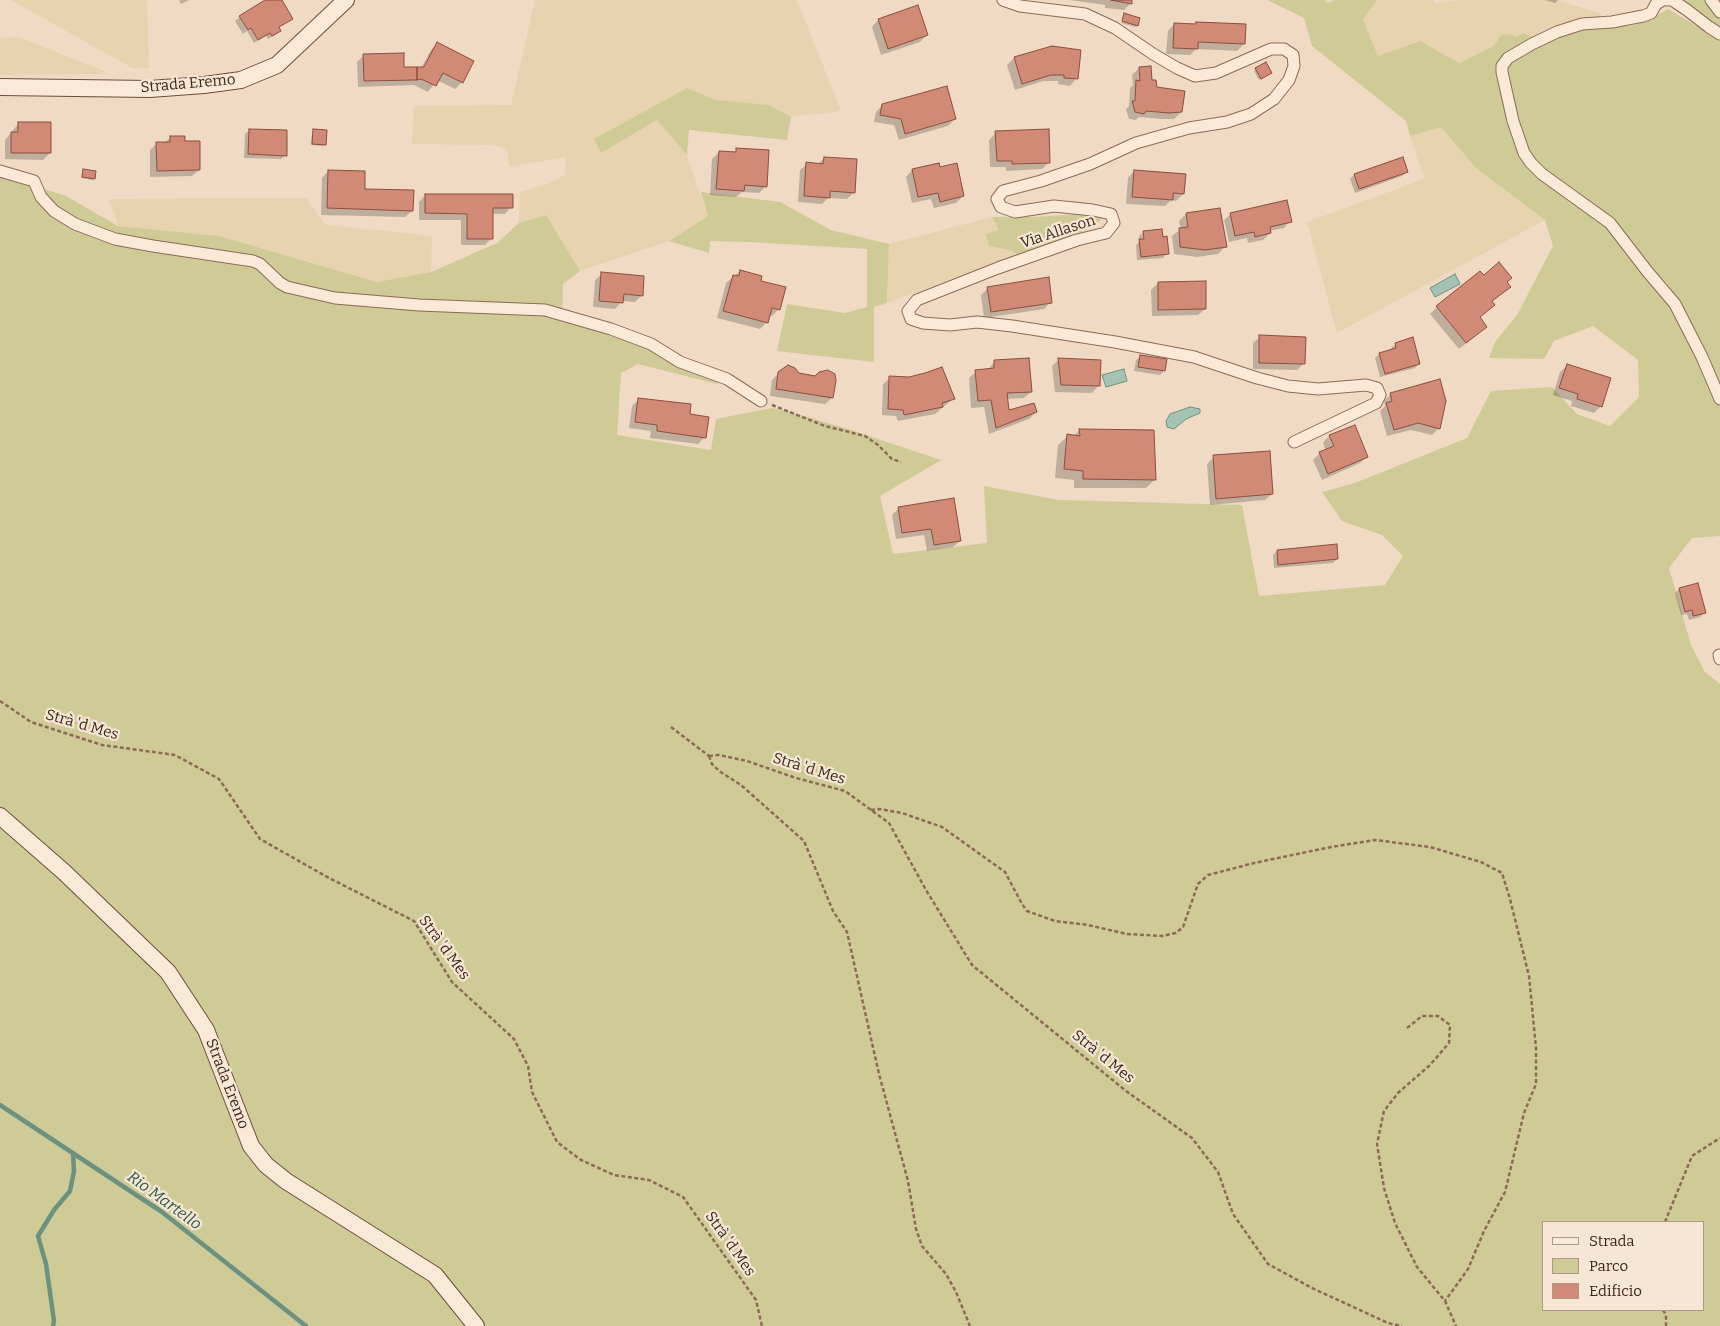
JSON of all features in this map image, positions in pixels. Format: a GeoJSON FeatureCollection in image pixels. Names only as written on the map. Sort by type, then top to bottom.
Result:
{"type":"FeatureCollection","features":[{"type":"Feature","properties":{"kind":"main road","name":"Strada Eremo"},"geometry":{"type":"LineString","coordinates":[[0,88],[150,89],[241,80],[277,65],[346,0]]}},
{"type":"Feature","properties":{"kind":"main road","name":"Strada Eremo"},"geometry":{"type":"LineString","coordinates":[[0,816],[64,872],[168,972],[206,1030],[252,1146],[266,1165],[286,1181],[434,1275],[476,1326]]}},
{"type":"Feature","properties":{"kind":"street","name":"Via Allason"},"geometry":{"type":"LineString","coordinates":[[1003,0],[1020,6],[1085,14],[1115,28],[1177,68],[1194,76],[1216,73],[1271,49],[1284,49],[1293,55],[1294,66],[1289,80],[1274,99],[1251,114],[1227,122],[1190,128],[1136,143],[1090,164],[1041,181],[1003,191],[998,199],[1001,207],[1015,212],[1054,206],[1093,210],[1111,214],[1114,223],[1106,233],[1077,240],[1042,252],[917,300],[908,311],[911,319],[923,323],[950,325],[977,322],[1115,342],[1194,357],[1288,386],[1318,389],[1366,385],[1377,388],[1380,395],[1376,403],[1294,442]]}},
{"type":"Feature","properties":{"kind":"street"},"geometry":{"type":"LineString","coordinates":[[1663,0],[1656,4],[1651,13],[1643,16],[1612,22],[1582,24],[1557,32],[1508,58],[1502,66],[1502,72],[1513,121],[1524,153],[1542,174],[1610,223],[1675,304],[1702,357],[1720,399]]}},
{"type":"Feature","properties":{"kind":"street"},"geometry":{"type":"LineString","coordinates":[[1667,0],[1672,0],[1720,34]]}},
{"type":"Feature","properties":{"kind":"street"},"geometry":{"type":"LineString","coordinates":[[1711,0],[1720,12]]}},
{"type":"Feature","properties":{"kind":"street"},"geometry":{"type":"LineString","coordinates":[[0,171],[34,181],[41,197],[54,211],[75,224],[115,239],[253,261],[260,264],[280,283],[335,298],[419,305],[545,310],[611,329],[651,344],[680,362],[727,379],[761,401]]}},
{"type":"Feature","properties":{"kind":"path"},"geometry":{"type":"LineString","coordinates":[[761,401],[825,426],[865,436],[878,445],[892,459],[901,462]]}},
{"type":"Feature","properties":{"kind":"path","name":"Strà 'd Mes"},"geometry":{"type":"LineString","coordinates":[[0,701],[31,722],[102,745],[175,755],[219,779],[260,839],[329,878],[414,921],[452,982],[514,1039],[528,1066],[532,1092],[557,1142],[581,1160],[614,1175],[649,1180],[683,1197],[756,1300],[762,1326]]}},
{"type":"Feature","properties":{"kind":"path"},"geometry":{"type":"LineString","coordinates":[[670,727],[709,756],[712,764],[719,771],[741,785],[804,841],[833,911],[847,932],[879,1074],[908,1181],[916,1229],[922,1246],[946,1274],[956,1292],[970,1326]]}},
{"type":"Feature","properties":{"kind":"path","name":"Strà 'd Mes"},"geometry":{"type":"LineString","coordinates":[[709,756],[719,755],[747,761],[796,778],[844,790],[889,823],[926,890],[972,965],[1126,1091],[1192,1138],[1218,1172],[1233,1214],[1268,1264],[1312,1288],[1389,1325],[1402,1326]]}},
{"type":"Feature","properties":{"kind":"path"},"geometry":{"type":"LineString","coordinates":[[871,810],[880,809],[902,813],[942,827],[1005,872],[1027,911],[1055,921],[1088,925],[1117,933],[1162,936],[1176,933],[1183,927],[1198,884],[1208,875],[1254,863],[1375,840],[1430,847],[1482,862],[1502,873],[1529,976],[1536,1048],[1536,1084],[1524,1113],[1505,1192],[1484,1231],[1468,1269],[1445,1301]]}},
{"type":"Feature","properties":{"kind":"path"},"geometry":{"type":"LineString","coordinates":[[1407,1028],[1422,1016],[1438,1016],[1450,1025],[1449,1043],[1430,1065],[1398,1093],[1384,1111],[1377,1144],[1384,1188],[1395,1223],[1416,1267],[1445,1301],[1456,1326]]}},
{"type":"Feature","properties":{"kind":"path"},"geometry":{"type":"LineString","coordinates":[[1665,1221],[1692,1156],[1720,1138]]}},
{"type":"Feature","properties":{"kind":"path"},"geometry":{"type":"LineString","coordinates":[[1664,1311],[1666,1315],[1666,1326]]}},
{"type":"Feature","properties":{"kind":"shaded area"},"geometry":{"type":"Polygon","coordinates":[[[11,0],[147,0],[149,68],[132,68],[11,0]]]}},
{"type":"Feature","properties":{"kind":"shaded area"},"geometry":{"type":"Polygon","coordinates":[[[535,0],[797,0],[841,111],[791,117],[769,105],[716,100],[687,88],[595,139],[601,153],[657,120],[687,155],[708,216],[669,241],[580,271],[546,215],[519,223],[520,192],[548,184],[566,174],[565,157],[509,167],[507,149],[492,145],[412,144],[414,106],[511,105],[535,0]]]}},
{"type":"Feature","properties":{"kind":"shaded area"},"geometry":{"type":"Polygon","coordinates":[[[1377,0],[1433,0],[1435,4],[1456,0],[1556,0],[1599,13],[1603,18],[1564,24],[1534,39],[1509,34],[1494,46],[1459,63],[1420,41],[1378,56],[1363,20],[1377,0]]]}},
{"type":"Feature","properties":{"kind":"shaded area"},"geometry":{"type":"Polygon","coordinates":[[[19,37],[107,72],[99,74],[0,75],[0,38],[19,37]]]}},
{"type":"Feature","properties":{"kind":"shaded area"},"geometry":{"type":"Polygon","coordinates":[[[1441,127],[1476,168],[1545,220],[1337,333],[1307,222],[1424,179],[1410,136],[1441,127]]]}},
{"type":"Feature","properties":{"kind":"shaded area"},"geometry":{"type":"Polygon","coordinates":[[[306,198],[326,225],[432,236],[431,272],[377,282],[219,236],[118,226],[109,199],[306,198]]]}},
{"type":"Feature","properties":{"kind":"shaded area"},"geometry":{"type":"Polygon","coordinates":[[[992,217],[1010,250],[1018,255],[887,303],[889,244],[992,217]]]}},
{"type":"Feature","properties":{"kind":"shaded area"},"geometry":{"type":"Polygon","coordinates":[[[1455,274],[1460,284],[1435,297],[1430,288],[1455,274]]]}},
{"type":"Feature","properties":{"kind":"shaded area"},"geometry":{"type":"Polygon","coordinates":[[[1124,369],[1127,381],[1106,387],[1102,375],[1124,369]]]}},
{"type":"Feature","properties":{"kind":"shaded area"},"geometry":{"type":"Polygon","coordinates":[[[1190,407],[1200,409],[1200,413],[1186,419],[1174,429],[1167,427],[1166,421],[1170,414],[1190,407]]]}},
{"type":"Feature","properties":{"kind":"green space"},"geometry":{"type":"Polygon","coordinates":[[[1267,0],[1325,0],[1327,3],[1335,0],[1377,0],[1363,20],[1378,56],[1420,41],[1459,63],[1494,46],[1501,35],[1509,34],[1517,37],[1523,33],[1533,37],[1539,44],[1587,26],[1629,26],[1645,22],[1668,9],[1720,40],[1720,536],[1692,538],[1669,568],[1691,645],[1705,672],[1720,684],[1720,1326],[0,1326],[0,175],[66,196],[118,226],[219,236],[377,282],[431,272],[497,243],[519,223],[546,215],[580,271],[563,284],[562,319],[651,350],[670,363],[719,379],[717,384],[638,364],[621,373],[617,435],[711,450],[716,419],[772,408],[851,430],[941,460],[880,496],[893,554],[987,543],[984,486],[1059,500],[1242,505],[1259,596],[1385,585],[1403,556],[1382,535],[1342,521],[1322,492],[1355,483],[1467,438],[1491,391],[1552,387],[1577,414],[1610,426],[1639,397],[1638,360],[1593,326],[1554,341],[1544,359],[1489,358],[1495,342],[1517,315],[1553,246],[1545,220],[1476,168],[1441,127],[1410,136],[1406,121],[1312,46],[1304,18],[1267,0]]]}},
{"type":"Feature","properties":{"kind":"green space"},"geometry":{"type":"Polygon","coordinates":[[[1676,0],[1708,0],[1720,17],[1720,31],[1676,0]]]}},
{"type":"Feature","properties":{"kind":"green space"},"geometry":{"type":"Polygon","coordinates":[[[687,88],[716,100],[769,105],[791,117],[787,140],[689,130],[687,155],[657,120],[601,153],[594,139],[687,88]]]}},
{"type":"Feature","properties":{"kind":"green space"},"geometry":{"type":"Polygon","coordinates":[[[701,192],[780,202],[831,230],[889,244],[887,303],[874,307],[874,362],[777,351],[787,304],[845,313],[867,307],[867,249],[710,241],[709,253],[669,241],[708,216],[701,192]]]}},
{"type":"Feature","properties":{"kind":"green space"},"geometry":{"type":"Polygon","coordinates":[[[1080,214],[1102,218],[1096,226],[1018,255],[1010,250],[989,246],[986,234],[999,230],[992,217],[1080,214]]]}},
{"type":"Feature","properties":{"kind":"building"},"geometry":{"type":"Polygon","coordinates":[[[265,0],[282,0],[293,19],[279,27],[281,31],[272,36],[270,33],[258,40],[251,28],[248,30],[239,16],[265,0]]]}},
{"type":"Feature","properties":{"kind":"building"},"geometry":{"type":"Polygon","coordinates":[[[1111,0],[1132,0],[1132,4],[1111,0]]]}},
{"type":"Feature","properties":{"kind":"building"},"geometry":{"type":"Polygon","coordinates":[[[918,5],[928,35],[888,49],[878,19],[918,5]]]}},
{"type":"Feature","properties":{"kind":"building"},"geometry":{"type":"Polygon","coordinates":[[[1124,13],[1140,18],[1138,26],[1122,21],[1124,13]]]}},
{"type":"Feature","properties":{"kind":"building"},"geometry":{"type":"Polygon","coordinates":[[[1196,22],[1246,24],[1245,44],[1198,42],[1198,49],[1173,48],[1174,23],[1196,24],[1196,22]]]}},
{"type":"Feature","properties":{"kind":"building"},"geometry":{"type":"Polygon","coordinates":[[[437,42],[474,61],[463,83],[443,73],[436,86],[421,79],[417,80],[417,67],[424,67],[437,42]]]}},
{"type":"Feature","properties":{"kind":"building"},"geometry":{"type":"Polygon","coordinates":[[[1052,46],[1081,50],[1078,79],[1064,78],[1064,75],[1051,75],[1022,84],[1014,57],[1052,46]]]}},
{"type":"Feature","properties":{"kind":"building"},"geometry":{"type":"Polygon","coordinates":[[[404,53],[404,67],[417,67],[417,80],[364,81],[363,54],[404,53]]]}},
{"type":"Feature","properties":{"kind":"building"},"geometry":{"type":"Polygon","coordinates":[[[1266,62],[1272,73],[1261,79],[1255,68],[1266,62]]]}},
{"type":"Feature","properties":{"kind":"building"},"geometry":{"type":"Polygon","coordinates":[[[1151,66],[1152,80],[1156,80],[1157,87],[1185,91],[1182,112],[1146,111],[1144,114],[1135,112],[1132,101],[1135,101],[1136,80],[1140,81],[1139,67],[1151,66]]]}},
{"type":"Feature","properties":{"kind":"building"},"geometry":{"type":"Polygon","coordinates":[[[947,86],[956,119],[905,134],[901,119],[880,115],[882,104],[947,86]]]}},
{"type":"Feature","properties":{"kind":"building"},"geometry":{"type":"Polygon","coordinates":[[[18,122],[51,122],[51,153],[11,153],[11,132],[18,132],[18,122]]]}},
{"type":"Feature","properties":{"kind":"building"},"geometry":{"type":"Polygon","coordinates":[[[249,129],[287,130],[287,156],[248,154],[249,129]]]}},
{"type":"Feature","properties":{"kind":"building"},"geometry":{"type":"Polygon","coordinates":[[[313,129],[327,130],[326,145],[312,144],[313,129]]]}},
{"type":"Feature","properties":{"kind":"building"},"geometry":{"type":"Polygon","coordinates":[[[1049,129],[1050,163],[1012,164],[1012,161],[997,161],[995,131],[1049,129]]]}},
{"type":"Feature","properties":{"kind":"building"},"geometry":{"type":"Polygon","coordinates":[[[170,136],[185,136],[185,141],[200,141],[200,170],[157,171],[156,142],[170,142],[170,136]]]}},
{"type":"Feature","properties":{"kind":"building"},"geometry":{"type":"Polygon","coordinates":[[[736,148],[769,150],[767,187],[745,185],[744,191],[716,189],[719,151],[736,152],[736,148]]]}},
{"type":"Feature","properties":{"kind":"building"},"geometry":{"type":"Polygon","coordinates":[[[824,157],[857,159],[855,193],[830,191],[830,198],[804,196],[806,162],[823,164],[824,157]]]}},
{"type":"Feature","properties":{"kind":"building"},"geometry":{"type":"Polygon","coordinates":[[[1403,157],[1408,172],[1359,189],[1354,174],[1403,157]]]}},
{"type":"Feature","properties":{"kind":"building"},"geometry":{"type":"Polygon","coordinates":[[[939,163],[940,167],[957,163],[964,196],[940,202],[938,193],[918,197],[912,169],[939,163]]]}},
{"type":"Feature","properties":{"kind":"building"},"geometry":{"type":"Polygon","coordinates":[[[83,169],[96,171],[95,179],[82,177],[83,169]]]}},
{"type":"Feature","properties":{"kind":"building"},"geometry":{"type":"Polygon","coordinates":[[[328,170],[365,171],[365,189],[414,190],[413,211],[327,208],[328,170]]]}},
{"type":"Feature","properties":{"kind":"building"},"geometry":{"type":"Polygon","coordinates":[[[1134,170],[1186,174],[1184,194],[1173,193],[1173,200],[1132,197],[1134,170]]]}},
{"type":"Feature","properties":{"kind":"building"},"geometry":{"type":"Polygon","coordinates":[[[425,194],[513,194],[513,208],[493,208],[493,239],[467,239],[467,214],[425,213],[425,194]]]}},
{"type":"Feature","properties":{"kind":"building"},"geometry":{"type":"Polygon","coordinates":[[[1287,200],[1292,222],[1270,227],[1271,233],[1255,237],[1254,232],[1235,236],[1230,213],[1287,200]]]}},
{"type":"Feature","properties":{"kind":"building"},"geometry":{"type":"Polygon","coordinates":[[[1220,208],[1227,247],[1205,250],[1180,247],[1179,228],[1188,227],[1186,213],[1220,208]]]}},
{"type":"Feature","properties":{"kind":"building"},"geometry":{"type":"Polygon","coordinates":[[[1162,229],[1163,237],[1167,236],[1169,254],[1141,257],[1139,239],[1144,239],[1143,231],[1162,229]]]}},
{"type":"Feature","properties":{"kind":"building"},"geometry":{"type":"Polygon","coordinates":[[[1499,262],[1512,278],[1507,282],[1511,287],[1492,301],[1495,305],[1480,317],[1487,327],[1466,343],[1436,306],[1480,271],[1484,275],[1499,262]]]}},
{"type":"Feature","properties":{"kind":"building"},"geometry":{"type":"Polygon","coordinates":[[[740,270],[762,276],[761,281],[786,287],[780,310],[772,308],[768,323],[723,311],[733,275],[739,276],[740,270]]]}},
{"type":"Feature","properties":{"kind":"building"},"geometry":{"type":"Polygon","coordinates":[[[601,272],[644,276],[643,296],[624,294],[623,303],[599,301],[601,272]]]}},
{"type":"Feature","properties":{"kind":"building"},"geometry":{"type":"Polygon","coordinates":[[[1049,277],[1052,303],[991,312],[987,287],[1049,277]]]}},
{"type":"Feature","properties":{"kind":"building"},"geometry":{"type":"Polygon","coordinates":[[[1206,281],[1206,309],[1158,310],[1158,282],[1206,281]]]}},
{"type":"Feature","properties":{"kind":"building"},"geometry":{"type":"Polygon","coordinates":[[[1259,335],[1306,337],[1305,364],[1259,363],[1259,335]]]}},
{"type":"Feature","properties":{"kind":"building"},"geometry":{"type":"Polygon","coordinates":[[[1413,337],[1420,364],[1385,374],[1379,353],[1396,348],[1395,343],[1413,337]]]}},
{"type":"Feature","properties":{"kind":"building"},"geometry":{"type":"Polygon","coordinates":[[[1140,355],[1167,359],[1165,371],[1138,367],[1140,355]]]}},
{"type":"Feature","properties":{"kind":"building"},"geometry":{"type":"Polygon","coordinates":[[[1029,358],[1032,392],[1007,393],[1009,410],[1034,403],[1037,412],[996,428],[991,400],[978,401],[975,370],[994,368],[994,360],[1029,358]]]}},
{"type":"Feature","properties":{"kind":"building"},"geometry":{"type":"Polygon","coordinates":[[[1058,358],[1101,360],[1100,386],[1061,385],[1058,358]]]}},
{"type":"Feature","properties":{"kind":"building"},"geometry":{"type":"Polygon","coordinates":[[[1567,364],[1611,378],[1602,407],[1577,399],[1578,394],[1559,388],[1567,364]]]}},
{"type":"Feature","properties":{"kind":"building"},"geometry":{"type":"Polygon","coordinates":[[[788,365],[795,368],[799,373],[815,376],[819,372],[828,370],[835,374],[836,381],[833,398],[776,389],[778,372],[788,365]]]}},
{"type":"Feature","properties":{"kind":"building"},"geometry":{"type":"Polygon","coordinates":[[[942,367],[955,399],[942,403],[943,407],[904,415],[903,410],[888,409],[889,376],[909,377],[942,367]]]}},
{"type":"Feature","properties":{"kind":"building"},"geometry":{"type":"Polygon","coordinates":[[[1440,379],[1446,401],[1440,429],[1418,423],[1394,430],[1386,403],[1392,401],[1390,393],[1440,379]]]}},
{"type":"Feature","properties":{"kind":"building"},"geometry":{"type":"Polygon","coordinates":[[[638,398],[691,404],[690,414],[709,417],[706,438],[657,431],[657,425],[635,422],[638,398]]]}},
{"type":"Feature","properties":{"kind":"building"},"geometry":{"type":"Polygon","coordinates":[[[1355,425],[1368,457],[1328,474],[1319,452],[1334,446],[1329,435],[1355,425]]]}},
{"type":"Feature","properties":{"kind":"building"},"geometry":{"type":"Polygon","coordinates":[[[1079,429],[1154,430],[1156,480],[1083,479],[1083,471],[1064,469],[1067,434],[1080,436],[1079,429]]]}},
{"type":"Feature","properties":{"kind":"building"},"geometry":{"type":"Polygon","coordinates":[[[1270,451],[1273,494],[1216,499],[1213,455],[1270,451]]]}},
{"type":"Feature","properties":{"kind":"building"},"geometry":{"type":"Polygon","coordinates":[[[954,498],[961,541],[934,545],[931,529],[902,533],[898,507],[954,498]]]}},
{"type":"Feature","properties":{"kind":"building"},"geometry":{"type":"Polygon","coordinates":[[[1337,544],[1338,559],[1278,565],[1277,550],[1337,544]]]}},
{"type":"Feature","properties":{"kind":"building"},"geometry":{"type":"Polygon","coordinates":[[[1698,583],[1706,613],[1693,616],[1692,610],[1685,612],[1679,588],[1698,583]]]}},
{"type":"Feature","properties":{"kind":"waterway","name":"Rio Martello"},"geometry":{"type":"LineString","coordinates":[[0,1105],[162,1212],[306,1326]]}},
{"type":"Feature","properties":{"kind":"waterway"},"geometry":{"type":"LineString","coordinates":[[53,1326],[54,1321],[46,1264],[38,1236],[54,1210],[70,1191],[74,1171],[73,1153]]}}]}
